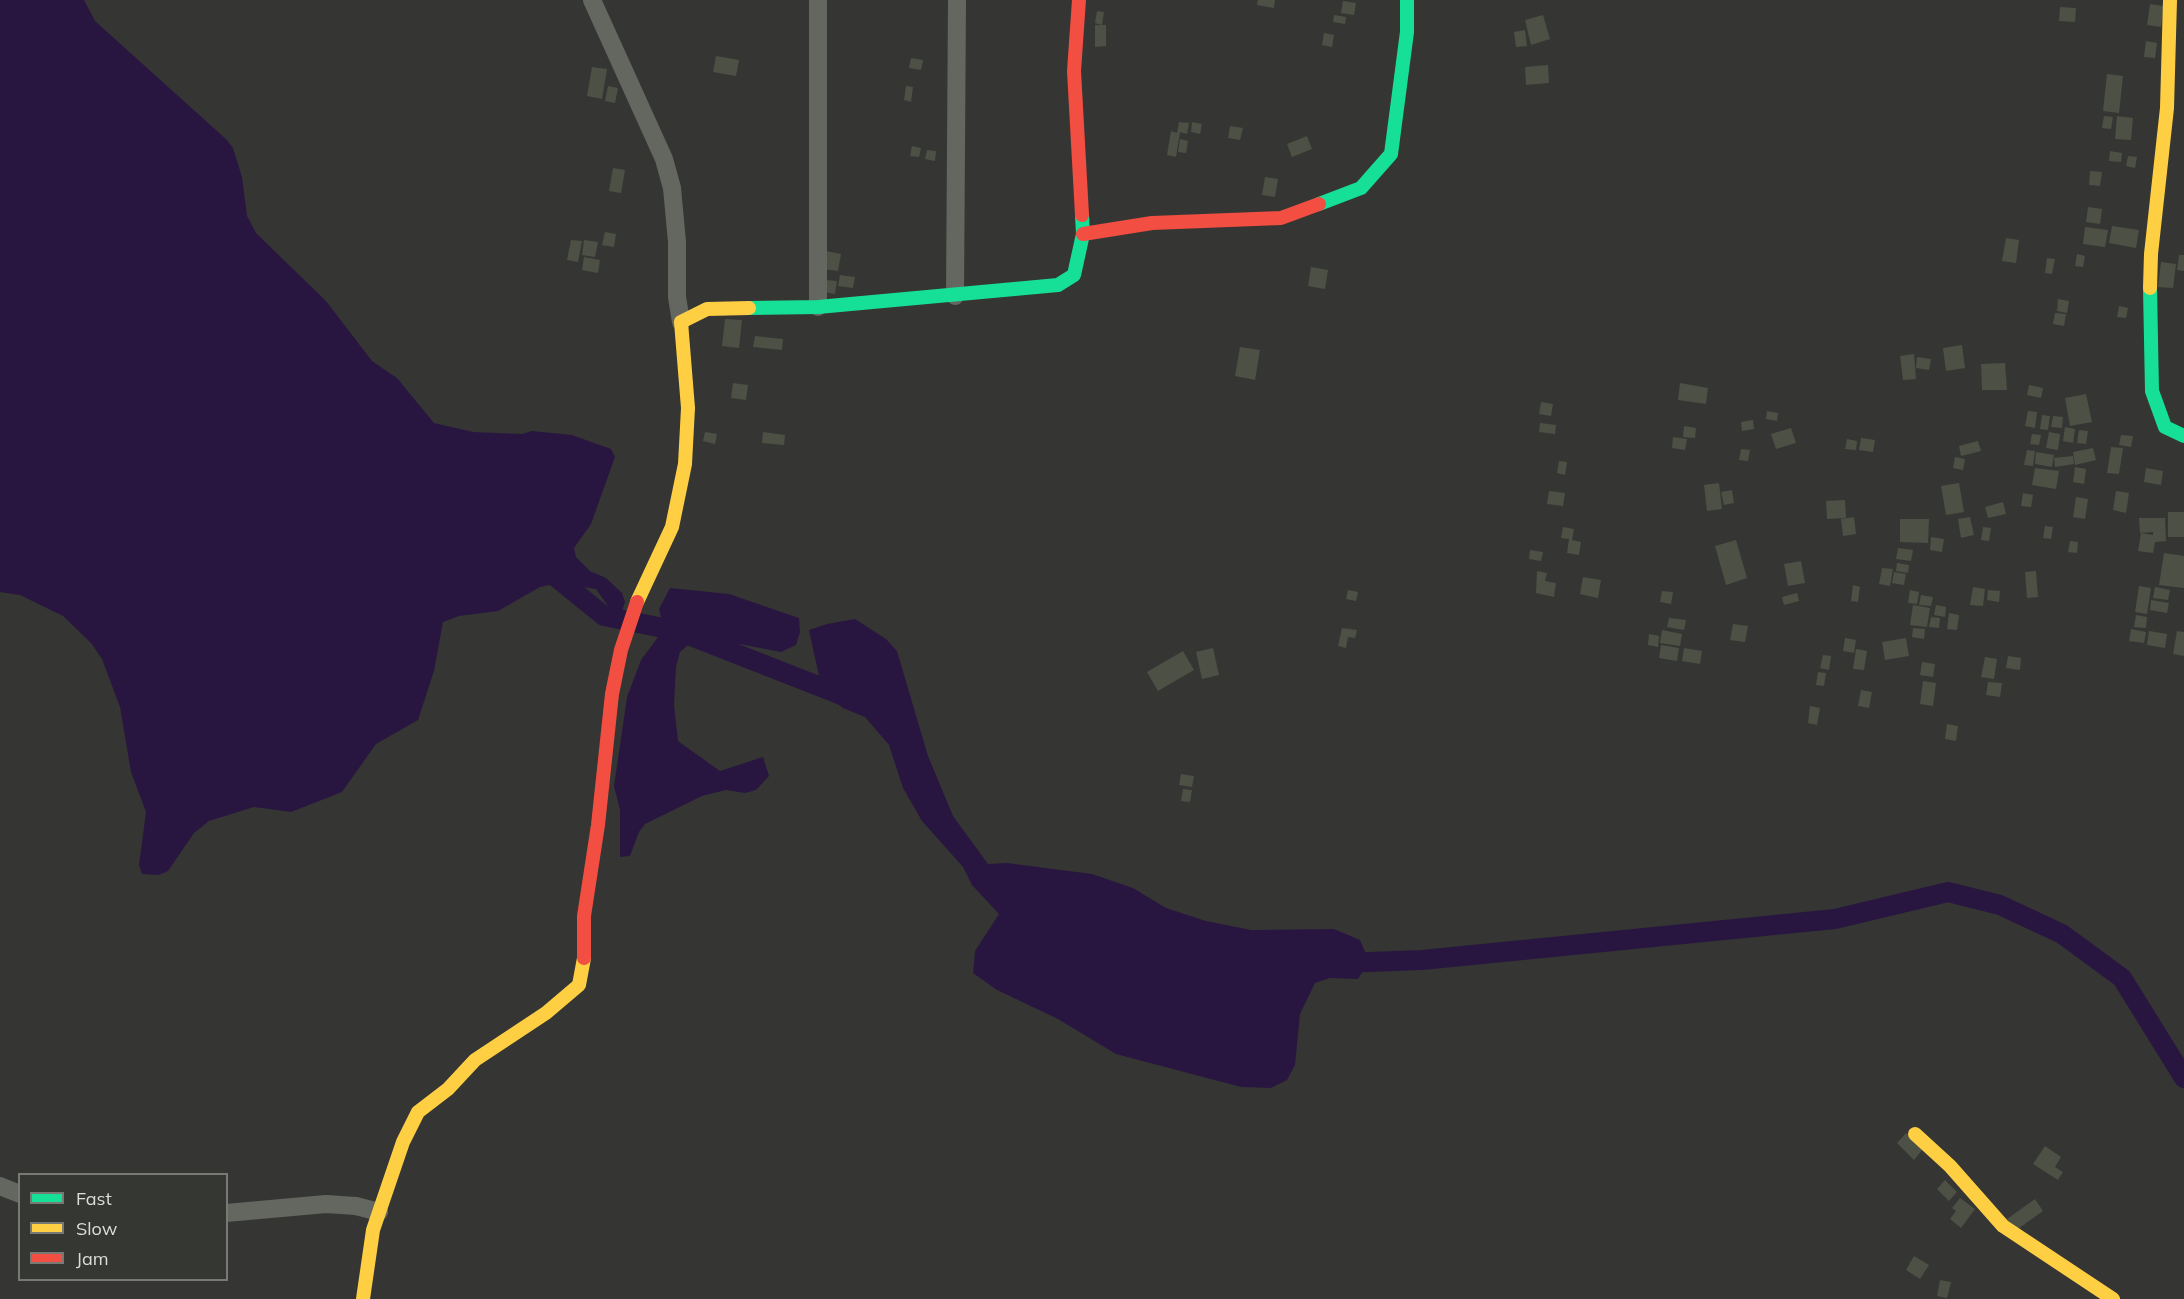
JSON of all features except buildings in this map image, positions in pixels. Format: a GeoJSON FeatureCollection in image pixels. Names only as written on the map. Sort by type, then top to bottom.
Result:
{"type":"FeatureCollection","features":[{"type":"Feature","properties":{"kind":"street"},"geometry":{"type":"LineString","coordinates":[[363,1299],[373,1230],[403,1142],[418,1112],[448,1089],[475,1060],[546,1013],[579,985],[585,951],[584,916],[598,825],[612,694],[621,650],[633,611],[672,527],[685,464],[688,408],[677,297],[677,242],[672,188],[664,159],[592,0]]}},
{"type":"Feature","properties":{"kind":"street"},"geometry":{"type":"LineString","coordinates":[[818,308],[819,0]]}},
{"type":"Feature","properties":{"kind":"street"},"geometry":{"type":"LineString","coordinates":[[955,296],[957,0]]}},
{"type":"Feature","properties":{"kind":"street"},"geometry":{"type":"LineString","coordinates":[[681,322],[707,309],[818,308],[955,296],[1058,285],[1074,275],[1083,234],[1074,71],[1079,0]]}},
{"type":"Feature","properties":{"kind":"street"},"geometry":{"type":"LineString","coordinates":[[1083,234],[1152,223],[1281,218],[1361,188],[1391,154],[1407,32],[1407,0]]}},
{"type":"Feature","properties":{"kind":"street"},"geometry":{"type":"LineString","coordinates":[[2170,0],[2167,108],[2161,181],[2151,254],[2149,338],[2152,391],[2165,427],[2184,436]]}},
{"type":"Feature","properties":{"kind":"street"},"geometry":{"type":"LineString","coordinates":[[1915,1134],[1950,1166],[2003,1226],[2113,1299]]}},
{"type":"Feature","properties":{"kind":"street"},"geometry":{"type":"LineString","coordinates":[[0,1186],[18,1193]]}},
{"type":"Feature","properties":{"kind":"street"},"geometry":{"type":"LineString","coordinates":[[228,1213],[326,1204],[356,1206],[379,1212]]}},
{"type":"Feature","properties":{"kind":"shaded area"},"geometry":{"type":"Polygon","coordinates":[[[0,0],[84,0],[95,21],[227,140],[233,148],[242,177],[247,216],[256,233],[326,301],[372,361],[397,378],[434,423],[473,432],[522,434],[532,431],[572,435],[611,449],[615,457],[591,524],[574,548],[576,557],[590,571],[606,578],[622,593],[625,602],[622,611],[613,613],[596,589],[558,583],[540,587],[498,611],[459,616],[443,622],[434,671],[418,720],[376,744],[342,792],[291,812],[254,807],[209,821],[194,833],[168,871],[159,875],[142,874],[139,865],[146,812],[131,772],[120,707],[102,659],[91,643],[63,616],[20,595],[0,592],[0,0]]]}},
{"type":"Feature","properties":{"kind":"shaded area"},"geometry":{"type":"Polygon","coordinates":[[[670,588],[729,594],[799,618],[800,632],[796,645],[781,652],[713,639],[695,639],[680,652],[676,667],[674,705],[678,741],[720,771],[763,757],[769,776],[756,790],[745,793],[726,790],[702,796],[645,824],[639,832],[630,856],[620,857],[620,810],[614,786],[627,697],[641,660],[664,629],[659,609],[670,588]]]}},
{"type":"Feature","properties":{"kind":"shaded area"},"geometry":{"type":"Polygon","coordinates":[[[855,619],[886,639],[897,651],[928,756],[953,816],[988,864],[1007,863],[1092,874],[1133,888],[1166,908],[1206,921],[1251,930],[1334,929],[1360,940],[1369,961],[1358,979],[1330,978],[1315,983],[1300,1014],[1295,1065],[1287,1080],[1271,1088],[1241,1087],[1116,1054],[1058,1019],[997,990],[973,973],[975,951],[999,914],[972,885],[963,867],[922,821],[903,788],[889,745],[865,717],[843,708],[829,697],[820,681],[809,630],[855,619]]]}},
{"type":"Feature","properties":{"kind":"waterway"},"geometry":{"type":"LineString","coordinates":[[546,569],[604,616],[678,631],[849,698]]}},
{"type":"Feature","properties":{"kind":"waterway"},"geometry":{"type":"LineString","coordinates":[[1343,963],[1422,960],[1835,919],[1948,892],[2000,905],[2062,934],[2122,978],[2184,1078]]}},
{"type":"Feature","properties":{"kind":"traffic: fast"},"geometry":{"type":"LineString","coordinates":[[1319,204],[1361,188],[1391,154],[1407,32],[1407,0]]}},
{"type":"Feature","properties":{"kind":"traffic: fast"},"geometry":{"type":"LineString","coordinates":[[749,308],[818,307],[1058,285],[1074,275],[1083,234],[1082,215]]}},
{"type":"Feature","properties":{"kind":"traffic: fast"},"geometry":{"type":"LineString","coordinates":[[2150,288],[2152,391],[2165,427],[2184,436]]}},
{"type":"Feature","properties":{"kind":"traffic: slow"},"geometry":{"type":"LineString","coordinates":[[2150,288],[2151,254],[2167,108],[2170,0]]}},
{"type":"Feature","properties":{"kind":"traffic: slow"},"geometry":{"type":"LineString","coordinates":[[637,602],[672,527],[685,464],[688,408],[681,322],[707,309],[749,308]]}},
{"type":"Feature","properties":{"kind":"traffic: slow"},"geometry":{"type":"LineString","coordinates":[[363,1299],[373,1230],[403,1142],[418,1112],[448,1089],[475,1060],[546,1013],[579,985],[584,958]]}},
{"type":"Feature","properties":{"kind":"traffic: slow"},"geometry":{"type":"LineString","coordinates":[[1915,1134],[1950,1166],[2003,1226],[2113,1299]]}},
{"type":"Feature","properties":{"kind":"traffic: jam"},"geometry":{"type":"LineString","coordinates":[[1079,0],[1074,71],[1082,215]]}},
{"type":"Feature","properties":{"kind":"traffic: jam"},"geometry":{"type":"LineString","coordinates":[[1083,234],[1152,223],[1281,218],[1319,204]]}},
{"type":"Feature","properties":{"kind":"traffic: jam"},"geometry":{"type":"LineString","coordinates":[[584,958],[584,916],[598,825],[612,694],[621,650],[637,602]]}}]}
